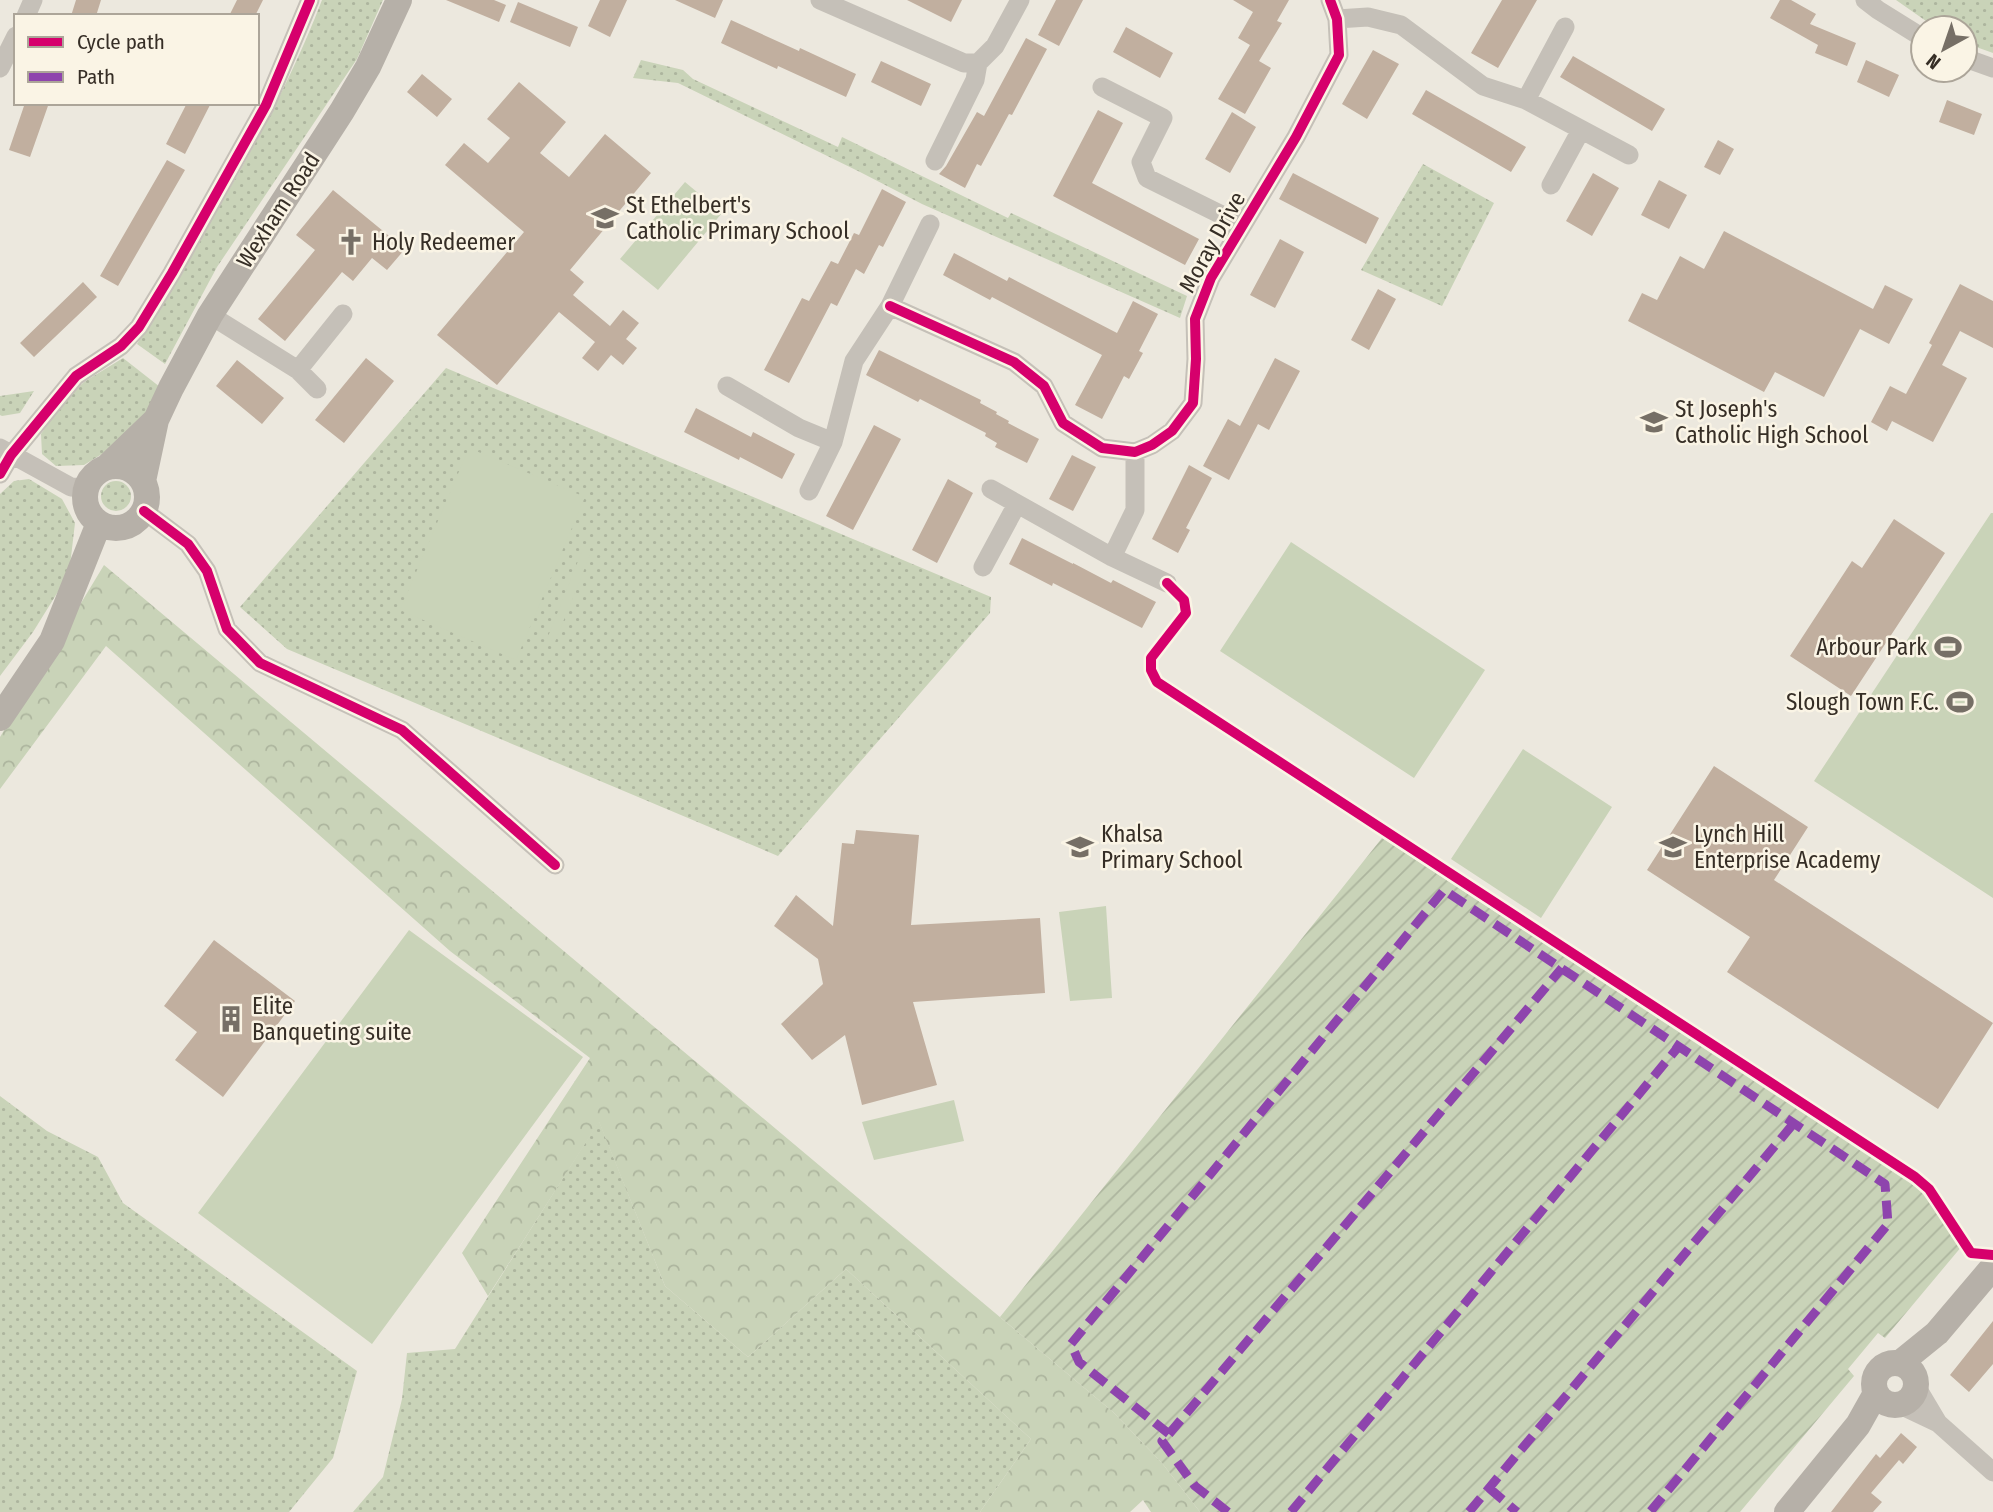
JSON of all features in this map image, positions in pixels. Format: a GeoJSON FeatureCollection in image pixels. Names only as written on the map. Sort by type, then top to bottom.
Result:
{"type":"FeatureCollection","features":[{"type":"Feature","properties":{"kind":"street"},"geometry":{"type":"LineString","coordinates":[[0,474],[5,451],[76,376],[121,346],[139,327],[266,104],[310,0]]}},
{"type":"Feature","properties":{"kind":"street","name":"Wexham Road"},"geometry":{"type":"LineString","coordinates":[[143,481],[156,419],[171,387],[210,315],[368,67],[399,0]]}},
{"type":"Feature","properties":{"kind":"street"},"geometry":{"type":"LineString","coordinates":[[820,0],[964,63],[978,63]]}},
{"type":"Feature","properties":{"kind":"street"},"geometry":{"type":"LineString","coordinates":[[935,161],[975,80],[978,63],[995,46],[1020,0]]}},
{"type":"Feature","properties":{"kind":"street","name":"Moray Drive"},"geometry":{"type":"LineString","coordinates":[[1135,452],[1172,431],[1193,403],[1195,319],[1211,278],[1296,136],[1339,55],[1337,19],[1330,0]]}},
{"type":"Feature","properties":{"kind":"street"},"geometry":{"type":"LineString","coordinates":[[1865,0],[1909,29]]}},
{"type":"Feature","properties":{"kind":"street"},"geometry":{"type":"LineString","coordinates":[[1337,19],[1368,17],[1401,25],[1483,86],[1526,100],[1629,155]]}},
{"type":"Feature","properties":{"kind":"street"},"geometry":{"type":"LineString","coordinates":[[1526,100],[1565,27]]}},
{"type":"Feature","properties":{"kind":"street"},"geometry":{"type":"LineString","coordinates":[[0,68],[14,40]]}},
{"type":"Feature","properties":{"kind":"street"},"geometry":{"type":"LineString","coordinates":[[1102,87],[1163,118],[1141,162],[1147,178],[1242,225]]}},
{"type":"Feature","properties":{"kind":"street"},"geometry":{"type":"LineString","coordinates":[[1551,186],[1581,130]]}},
{"type":"Feature","properties":{"kind":"street"},"geometry":{"type":"LineString","coordinates":[[808,491],[832,442],[854,361],[890,306],[930,224]]}},
{"type":"Feature","properties":{"kind":"street"},"geometry":{"type":"LineString","coordinates":[[890,306],[1014,362],[1044,386],[1063,423],[1102,448],[1135,452],[1135,510],[1112,557]]}},
{"type":"Feature","properties":{"kind":"street"},"geometry":{"type":"LineString","coordinates":[[298,370],[343,314]]}},
{"type":"Feature","properties":{"kind":"street"},"geometry":{"type":"LineString","coordinates":[[210,315],[298,370],[317,389]]}},
{"type":"Feature","properties":{"kind":"street"},"geometry":{"type":"LineString","coordinates":[[727,386],[799,428],[832,442]]}},
{"type":"Feature","properties":{"kind":"street","name":"Wexham Road"},"geometry":{"type":"LineString","coordinates":[[107,467],[156,419]]}},
{"type":"Feature","properties":{"kind":"street"},"geometry":{"type":"LineString","coordinates":[[5,451],[71,487],[87,488]]}},
{"type":"Feature","properties":{"kind":"street"},"geometry":{"type":"LineString","coordinates":[[107,467],[127,468],[143,481],[146,491],[144,511],[129,525],[109,527],[99,523],[87,507],[85,498],[91,479],[107,467]]}},
{"type":"Feature","properties":{"kind":"street"},"geometry":{"type":"LineString","coordinates":[[991,489],[1112,557],[1167,583]]}},
{"type":"Feature","properties":{"kind":"street"},"geometry":{"type":"LineString","coordinates":[[983,567],[1017,504]]}},
{"type":"Feature","properties":{"kind":"street"},"geometry":{"type":"LineString","coordinates":[[144,511],[188,544],[206,571],[227,629],[260,663],[402,730],[555,864]]}},
{"type":"Feature","properties":{"kind":"street"},"geometry":{"type":"LineString","coordinates":[[0,718],[52,641],[99,523]]}},
{"type":"Feature","properties":{"kind":"street"},"geometry":{"type":"LineString","coordinates":[[1787,1512],[1858,1425],[1900,1388],[1937,1333],[1993,1266]]}},
{"type":"Feature","properties":{"kind":"street"},"geometry":{"type":"LineString","coordinates":[[1900,1388],[1993,1472]]}},
{"type":"Feature","properties":{"kind":"green space"},"geometry":{"type":"Polygon","coordinates":[[[322,0],[383,0],[357,59],[217,267],[165,364],[137,344],[261,133],[304,45],[322,0]]]}},
{"type":"Feature","properties":{"kind":"green space"},"geometry":{"type":"Polygon","coordinates":[[[1896,0],[1993,0],[1993,53],[1979,48],[1979,14],[1916,14],[1896,0]]]}},
{"type":"Feature","properties":{"kind":"green space"},"geometry":{"type":"Polygon","coordinates":[[[641,60],[683,70],[693,79],[838,147],[842,137],[1008,218],[1011,213],[1187,296],[1180,318],[922,204],[678,83],[633,78],[641,60]]]}},
{"type":"Feature","properties":{"kind":"green space"},"geometry":{"type":"Polygon","coordinates":[[[1423,164],[1494,203],[1442,306],[1361,270],[1423,164]]]}},
{"type":"Feature","properties":{"kind":"green space"},"geometry":{"type":"Polygon","coordinates":[[[685,182],[722,213],[658,290],[620,259],[685,182]]]}},
{"type":"Feature","properties":{"kind":"green space"},"geometry":{"type":"Polygon","coordinates":[[[123,358],[160,387],[143,418],[115,446],[84,465],[56,466],[42,454],[41,434],[62,402],[84,382],[123,358]]]}},
{"type":"Feature","properties":{"kind":"green space"},"geometry":{"type":"Polygon","coordinates":[[[446,368],[991,597],[990,613],[778,856],[287,649],[240,607],[446,368]]]}},
{"type":"Feature","properties":{"kind":"green space"},"geometry":{"type":"Polygon","coordinates":[[[34,391],[20,413],[0,415],[0,396],[34,391]]]}},
{"type":"Feature","properties":{"kind":"green space"},"geometry":{"type":"Polygon","coordinates":[[[469,448],[585,497],[516,660],[400,610],[469,448]]]}},
{"type":"Feature","properties":{"kind":"green space"},"geometry":{"type":"Polygon","coordinates":[[[29,479],[62,499],[75,523],[69,574],[33,632],[0,676],[0,494],[14,481],[29,479]]]}},
{"type":"Feature","properties":{"kind":"green space"},"geometry":{"type":"Polygon","coordinates":[[[116,481],[127,485],[131,496],[127,507],[116,511],[105,507],[101,496],[105,485],[116,481]]]}},
{"type":"Feature","properties":{"kind":"green space","name":"Arbour Park"},"geometry":{"type":"Polygon","coordinates":[[[1993,513],[1993,898],[1814,781],[1993,513]]]}},
{"type":"Feature","properties":{"kind":"green space"},"geometry":{"type":"Polygon","coordinates":[[[1291,542],[1485,670],[1414,778],[1220,651],[1291,542]]]}},
{"type":"Feature","properties":{"kind":"green space"},"geometry":{"type":"Polygon","coordinates":[[[582,551],[590,555],[555,642],[547,639],[582,551]]]}},
{"type":"Feature","properties":{"kind":"green space"},"geometry":{"type":"Polygon","coordinates":[[[104,565],[1113,1412],[1162,1463],[1200,1512],[1151,1512],[1143,1500],[1130,1512],[980,1512],[1031,1439],[846,1269],[748,1357],[665,1286],[599,1122],[488,1296],[462,1253],[590,1058],[450,951],[106,646],[0,789],[0,737],[104,565]]]}},
{"type":"Feature","properties":{"kind":"green space"},"geometry":{"type":"Polygon","coordinates":[[[1523,749],[1612,807],[1541,918],[1451,859],[1523,749]]]}},
{"type":"Feature","properties":{"kind":"green space"},"geometry":{"type":"Polygon","coordinates":[[[1382,838],[1919,1189],[1962,1246],[1885,1338],[1878,1333],[1848,1369],[1854,1376],[1740,1512],[1200,1512],[1162,1463],[1113,1412],[1000,1317],[1382,838]]]}},
{"type":"Feature","properties":{"kind":"green space"},"geometry":{"type":"Polygon","coordinates":[[[1106,906],[1112,998],[1070,1001],[1059,912],[1106,906]]]}},
{"type":"Feature","properties":{"kind":"green space"},"geometry":{"type":"Polygon","coordinates":[[[409,930],[583,1057],[372,1344],[198,1213],[409,930]]]}},
{"type":"Feature","properties":{"kind":"green space"},"geometry":{"type":"Polygon","coordinates":[[[0,1096],[47,1131],[98,1157],[123,1203],[357,1371],[333,1458],[289,1512],[0,1512],[0,1096]]]}},
{"type":"Feature","properties":{"kind":"green space"},"geometry":{"type":"Polygon","coordinates":[[[954,1100],[964,1141],[874,1160],[862,1122],[954,1100]]]}},
{"type":"Feature","properties":{"kind":"green space"},"geometry":{"type":"Polygon","coordinates":[[[599,1121],[665,1286],[748,1357],[846,1269],[1031,1439],[980,1512],[353,1512],[383,1477],[402,1399],[407,1353],[455,1349],[599,1121]]]}},
{"type":"Feature","properties":{"kind":"building"},"geometry":{"type":"Polygon","coordinates":[[[76,0],[101,0],[97,14],[72,14],[76,0]]]}},
{"type":"Feature","properties":{"kind":"building"},"geometry":{"type":"Polygon","coordinates":[[[237,0],[263,0],[256,14],[230,14],[237,0]]]}},
{"type":"Feature","properties":{"kind":"building"},"geometry":{"type":"Polygon","coordinates":[[[446,0],[494,0],[506,5],[499,22],[446,0]]]}},
{"type":"Feature","properties":{"kind":"building"},"geometry":{"type":"Polygon","coordinates":[[[600,0],[627,0],[610,37],[588,26],[600,0]]]}},
{"type":"Feature","properties":{"kind":"building"},"geometry":{"type":"Polygon","coordinates":[[[675,0],[723,0],[715,18],[675,0]]]}},
{"type":"Feature","properties":{"kind":"building"},"geometry":{"type":"Polygon","coordinates":[[[907,0],[962,0],[951,22],[907,0]]]}},
{"type":"Feature","properties":{"kind":"building"},"geometry":{"type":"Polygon","coordinates":[[[1056,0],[1083,0],[1059,46],[1038,35],[1056,0]]]}},
{"type":"Feature","properties":{"kind":"building"},"geometry":{"type":"Polygon","coordinates":[[[1233,0],[1289,0],[1277,21],[1282,23],[1259,61],[1271,68],[1245,114],[1218,99],[1250,45],[1238,38],[1253,12],[1233,0]]]}},
{"type":"Feature","properties":{"kind":"building"},"geometry":{"type":"Polygon","coordinates":[[[1502,0],[1537,0],[1498,68],[1471,53],[1502,0]]]}},
{"type":"Feature","properties":{"kind":"building"},"geometry":{"type":"Polygon","coordinates":[[[1780,0],[1791,0],[1816,14],[1810,24],[1856,43],[1847,66],[1815,53],[1818,45],[1770,18],[1780,0]]]}},
{"type":"Feature","properties":{"kind":"building"},"geometry":{"type":"Polygon","coordinates":[[[518,2],[578,27],[570,47],[510,22],[518,2]]]}},
{"type":"Feature","properties":{"kind":"building"},"geometry":{"type":"Polygon","coordinates":[[[731,20],[856,74],[846,97],[721,43],[731,20]]]}},
{"type":"Feature","properties":{"kind":"building"},"geometry":{"type":"Polygon","coordinates":[[[1126,27],[1173,53],[1160,78],[1113,52],[1126,27]]]}},
{"type":"Feature","properties":{"kind":"building"},"geometry":{"type":"Polygon","coordinates":[[[1026,38],[1047,49],[1012,115],[1009,114],[981,166],[977,164],[965,188],[939,174],[977,112],[984,116],[1026,38]]]}},
{"type":"Feature","properties":{"kind":"building"},"geometry":{"type":"Polygon","coordinates":[[[1373,50],[1399,64],[1367,119],[1342,104],[1373,50]]]}},
{"type":"Feature","properties":{"kind":"building"},"geometry":{"type":"Polygon","coordinates":[[[1573,56],[1665,109],[1652,131],[1560,77],[1573,56]]]}},
{"type":"Feature","properties":{"kind":"building"},"geometry":{"type":"Polygon","coordinates":[[[1866,60],[1899,75],[1889,97],[1857,82],[1866,60]]]}},
{"type":"Feature","properties":{"kind":"building"},"geometry":{"type":"Polygon","coordinates":[[[881,61],[931,84],[921,106],[871,82],[881,61]]]}},
{"type":"Feature","properties":{"kind":"building"},"geometry":{"type":"Polygon","coordinates":[[[422,74],[452,99],[437,117],[407,92],[422,74]]]}},
{"type":"Feature","properties":{"kind":"building"},"geometry":{"type":"Polygon","coordinates":[[[519,82],[566,122],[540,153],[569,177],[605,134],[651,173],[570,270],[584,282],[573,295],[610,326],[623,310],[639,323],[626,339],[637,348],[623,365],[611,355],[598,371],[582,358],[595,342],[559,312],[497,385],[437,335],[524,232],[445,165],[464,143],[488,163],[510,138],[487,119],[519,82]]]}},
{"type":"Feature","properties":{"kind":"building"},"geometry":{"type":"Polygon","coordinates":[[[1426,90],[1526,147],[1511,172],[1412,114],[1426,90]]]}},
{"type":"Feature","properties":{"kind":"building"},"geometry":{"type":"Polygon","coordinates":[[[1947,100],[1982,114],[1974,135],[1939,122],[1947,100]]]}},
{"type":"Feature","properties":{"kind":"building"},"geometry":{"type":"Polygon","coordinates":[[[24,105],[48,105],[30,157],[9,150],[24,105]]]}},
{"type":"Feature","properties":{"kind":"building"},"geometry":{"type":"Polygon","coordinates":[[[186,105],[210,105],[185,154],[166,144],[186,105]]]}},
{"type":"Feature","properties":{"kind":"building"},"geometry":{"type":"Polygon","coordinates":[[[1098,110],[1123,123],[1092,183],[1199,239],[1185,265],[1053,196],[1098,110]]]}},
{"type":"Feature","properties":{"kind":"building"},"geometry":{"type":"Polygon","coordinates":[[[1232,112],[1256,127],[1230,173],[1205,159],[1232,112]]]}},
{"type":"Feature","properties":{"kind":"building"},"geometry":{"type":"Polygon","coordinates":[[[1718,140],[1734,149],[1720,175],[1704,167],[1718,140]]]}},
{"type":"Feature","properties":{"kind":"building"},"geometry":{"type":"Polygon","coordinates":[[[167,160],[185,170],[118,286],[100,276],[167,160]]]}},
{"type":"Feature","properties":{"kind":"building"},"geometry":{"type":"Polygon","coordinates":[[[1293,173],[1379,218],[1366,244],[1279,199],[1293,173]]]}},
{"type":"Feature","properties":{"kind":"building"},"geometry":{"type":"Polygon","coordinates":[[[1593,173],[1619,188],[1592,236],[1566,221],[1593,173]]]}},
{"type":"Feature","properties":{"kind":"building"},"geometry":{"type":"Polygon","coordinates":[[[1659,180],[1687,195],[1669,229],[1641,215],[1659,180]]]}},
{"type":"Feature","properties":{"kind":"building"},"geometry":{"type":"Polygon","coordinates":[[[882,189],[906,202],[883,247],[879,245],[864,274],[856,269],[837,306],[831,303],[789,383],[764,370],[802,298],[809,301],[831,261],[838,264],[854,233],[859,235],[882,189]]]}},
{"type":"Feature","properties":{"kind":"building","name":"Holy Redeemer"},"geometry":{"type":"Polygon","coordinates":[[[333,190],[405,249],[387,270],[372,258],[353,281],[342,272],[285,341],[258,319],[315,250],[296,235],[333,190]]]}},
{"type":"Feature","properties":{"kind":"building"},"geometry":{"type":"Polygon","coordinates":[[[1724,231],[1873,309],[1885,285],[1913,299],[1889,344],[1860,329],[1824,397],[1775,372],[1764,392],[1628,321],[1642,293],[1657,300],[1680,256],[1704,269],[1724,231]]]}},
{"type":"Feature","properties":{"kind":"building"},"geometry":{"type":"Polygon","coordinates":[[[1280,239],[1304,252],[1275,308],[1250,295],[1280,239]]]}},
{"type":"Feature","properties":{"kind":"building"},"geometry":{"type":"Polygon","coordinates":[[[954,253],[1007,281],[1009,277],[1117,333],[1133,301],[1158,314],[1139,351],[1143,353],[1129,379],[1124,376],[1102,419],[1075,405],[1102,355],[992,297],[990,300],[943,275],[954,253]]]}},
{"type":"Feature","properties":{"kind":"building"},"geometry":{"type":"Polygon","coordinates":[[[83,282],[97,297],[34,357],[20,343],[83,282]]]}},
{"type":"Feature","properties":{"kind":"building"},"geometry":{"type":"Polygon","coordinates":[[[1960,284],[1993,301],[1993,348],[1960,331],[1942,365],[1967,378],[1933,442],[1892,421],[1887,431],[1871,422],[1890,386],[1906,394],[1960,284]]]}},
{"type":"Feature","properties":{"kind":"building"},"geometry":{"type":"Polygon","coordinates":[[[1378,289],[1396,299],[1369,350],[1351,340],[1378,289]]]}},
{"type":"Feature","properties":{"kind":"building"},"geometry":{"type":"Polygon","coordinates":[[[879,350],[981,400],[980,403],[997,412],[996,414],[1009,421],[1008,423],[1039,439],[1027,463],[995,447],[997,443],[985,436],[986,433],[866,375],[879,350]]]}},
{"type":"Feature","properties":{"kind":"building"},"geometry":{"type":"Polygon","coordinates":[[[366,358],[394,381],[344,443],[315,420],[366,358]]]}},
{"type":"Feature","properties":{"kind":"building"},"geometry":{"type":"Polygon","coordinates":[[[1275,358],[1300,371],[1269,430],[1258,424],[1229,480],[1203,466],[1228,419],[1240,426],[1275,358]]]}},
{"type":"Feature","properties":{"kind":"building"},"geometry":{"type":"Polygon","coordinates":[[[237,360],[284,398],[262,424],[216,386],[237,360]]]}},
{"type":"Feature","properties":{"kind":"building"},"geometry":{"type":"Polygon","coordinates":[[[696,408],[751,437],[753,432],[795,454],[782,479],[684,432],[696,408]]]}},
{"type":"Feature","properties":{"kind":"building"},"geometry":{"type":"Polygon","coordinates":[[[874,425],[901,439],[853,530],[826,516],[874,425]]]}},
{"type":"Feature","properties":{"kind":"building"},"geometry":{"type":"Polygon","coordinates":[[[1072,455],[1096,467],[1073,511],[1049,499],[1072,455]]]}},
{"type":"Feature","properties":{"kind":"building"},"geometry":{"type":"Polygon","coordinates":[[[1189,465],[1212,478],[1186,528],[1190,530],[1178,553],[1152,539],[1189,465]]]}},
{"type":"Feature","properties":{"kind":"building"},"geometry":{"type":"Polygon","coordinates":[[[948,479],[973,493],[937,563],[912,550],[948,479]]]}},
{"type":"Feature","properties":{"kind":"building"},"geometry":{"type":"Polygon","coordinates":[[[1894,519],[1945,553],[1851,696],[1790,656],[1852,561],[1862,568],[1894,519]]]}},
{"type":"Feature","properties":{"kind":"building"},"geometry":{"type":"Polygon","coordinates":[[[1022,538],[1111,583],[1113,580],[1156,602],[1142,628],[1009,564],[1022,538]]]}},
{"type":"Feature","properties":{"kind":"building"},"geometry":{"type":"Polygon","coordinates":[[[1714,766],[1808,827],[1774,880],[1993,1023],[1938,1109],[1727,972],[1750,937],[1647,870],[1714,766]]]}},
{"type":"Feature","properties":{"kind":"building"},"geometry":{"type":"Polygon","coordinates":[[[856,830],[919,835],[911,925],[1040,918],[1045,993],[913,1002],[937,1085],[862,1105],[845,1035],[812,1060],[781,1024],[823,984],[818,959],[774,926],[796,895],[833,926],[842,843],[854,844],[856,830]]]}},
{"type":"Feature","properties":{"kind":"building","name":"Elite Banqueting suite"},"geometry":{"type":"Polygon","coordinates":[[[214,940],[295,1001],[223,1097],[175,1060],[197,1032],[164,1006],[214,940]]]}},
{"type":"Feature","properties":{"kind":"building"},"geometry":{"type":"Polygon","coordinates":[[[1993,1321],[1993,1364],[1969,1392],[1950,1375],[1993,1321]]]}},
{"type":"Feature","properties":{"kind":"building"},"geometry":{"type":"Polygon","coordinates":[[[1901,1433],[1917,1447],[1903,1464],[1899,1460],[1871,1493],[1882,1502],[1873,1512],[1831,1512],[1876,1454],[1880,1458],[1901,1433]]]}},
{"type":"Feature","properties":{"kind":"marked path"},"geometry":{"type":"LineString","coordinates":[[1228,1512],[1195,1486],[1162,1441],[1169,1434],[1079,1362],[1071,1344],[1444,890],[1885,1184],[1888,1224],[1650,1512]]}},
{"type":"Feature","properties":{"kind":"marked path"},"geometry":{"type":"LineString","coordinates":[[1169,1434],[1562,968]]}},
{"type":"Feature","properties":{"kind":"marked path"},"geometry":{"type":"LineString","coordinates":[[1291,1512],[1679,1046]]}},
{"type":"Feature","properties":{"kind":"marked path"},"geometry":{"type":"LineString","coordinates":[[1469,1512],[1794,1123]]}},
{"type":"Feature","properties":{"kind":"marked path"},"geometry":{"type":"LineString","coordinates":[[1489,1488],[1517,1512]]}},
{"type":"Feature","properties":{"kind":"cycle path"},"geometry":{"type":"LineString","coordinates":[[0,474],[11,455],[76,376],[121,346],[139,327],[266,105],[310,0]]}},
{"type":"Feature","properties":{"kind":"cycle path"},"geometry":{"type":"LineString","coordinates":[[890,306],[1014,362],[1044,386],[1063,423],[1102,448],[1135,452],[1152,445],[1172,431],[1193,403],[1195,319],[1211,278],[1296,137],[1339,55],[1337,19],[1330,0]]}},
{"type":"Feature","properties":{"kind":"cycle path"},"geometry":{"type":"LineString","coordinates":[[144,511],[188,544],[207,571],[227,629],[260,663],[402,730],[555,865]]}},
{"type":"Feature","properties":{"kind":"cycle path"},"geometry":{"type":"LineString","coordinates":[[1167,583],[1184,600],[1186,613],[1151,658],[1151,670],[1157,682],[1915,1177],[1929,1189],[1971,1253],[1993,1255]]}},
{"type":"Feature","properties":{"kind":"place","name":"St Ethelbert's Catholic Primary School"},"geometry":{"type":"Point","coordinates":[605,218]}},
{"type":"Feature","properties":{"kind":"place","name":"Holy Redeemer"},"geometry":{"type":"Point","coordinates":[351,242]}},
{"type":"Feature","properties":{"kind":"place","name":"St Joseph's Catholic High School"},"geometry":{"type":"Point","coordinates":[1654,422]}},
{"type":"Feature","properties":{"kind":"place","name":"Arbour Park"},"geometry":{"type":"Point","coordinates":[1948,647]}},
{"type":"Feature","properties":{"kind":"place","name":"Slough Town F.C."},"geometry":{"type":"Point","coordinates":[1960,702]}},
{"type":"Feature","properties":{"kind":"place","name":"Khalsa Primary School"},"geometry":{"type":"Point","coordinates":[1080,847]}},
{"type":"Feature","properties":{"kind":"place","name":"Lynch Hill Enterprise Academy"},"geometry":{"type":"Point","coordinates":[1673,847]}},
{"type":"Feature","properties":{"kind":"place","name":"Elite Banqueting suite"},"geometry":{"type":"Point","coordinates":[231,1019]}}]}
